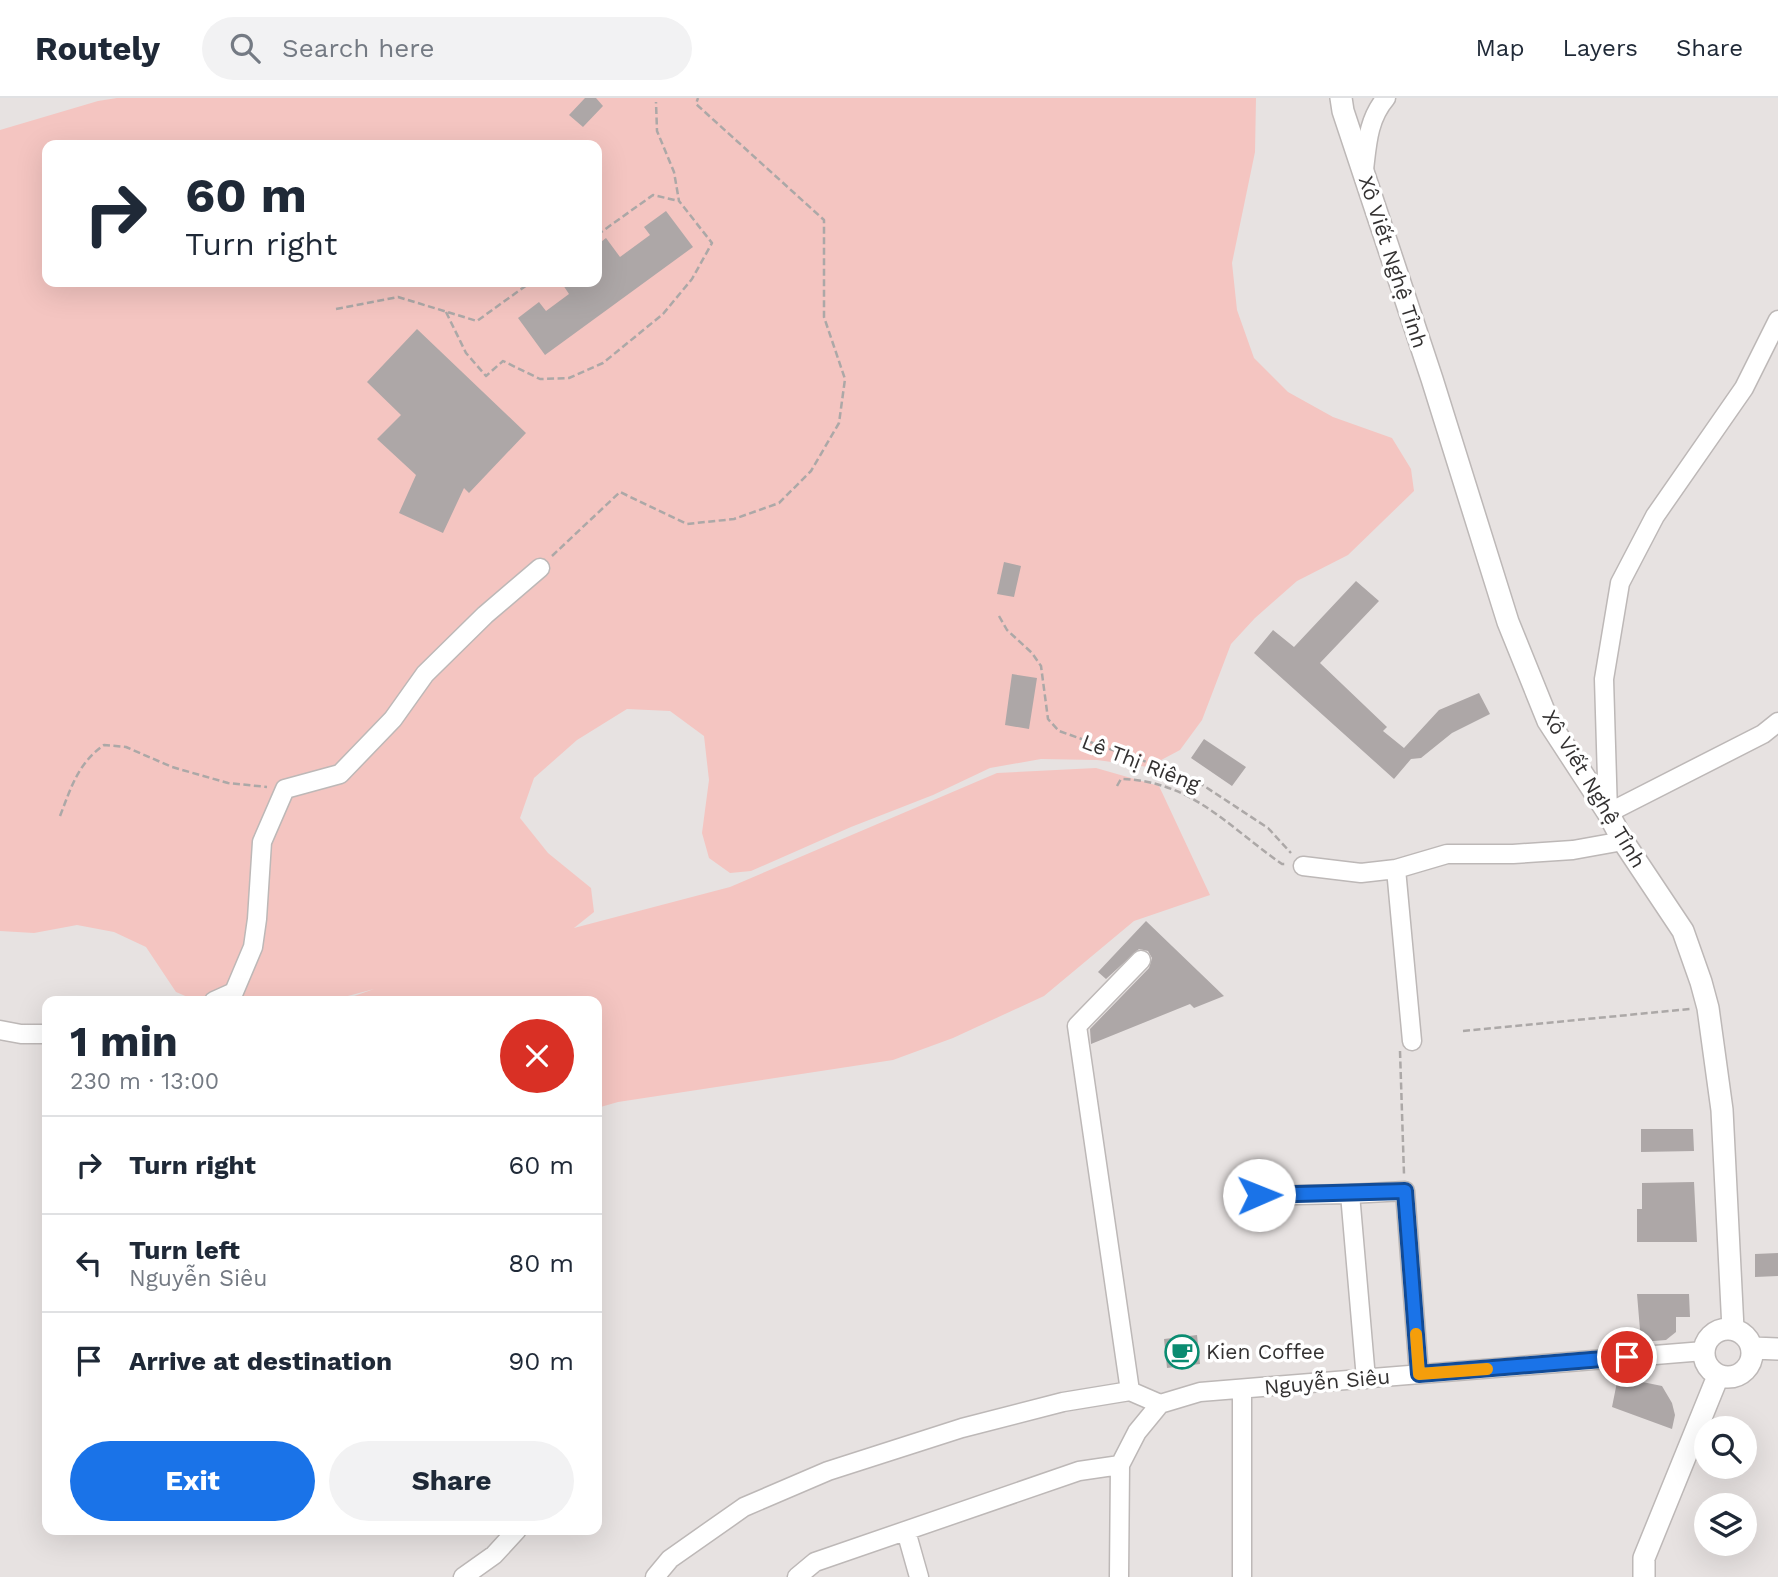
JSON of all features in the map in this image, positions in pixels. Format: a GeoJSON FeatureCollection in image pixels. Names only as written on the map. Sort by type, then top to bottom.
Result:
{"type":"FeatureCollection","features":[{"type":"Feature","properties":{"kind":"main road","name":"Xô Viết Nghệ Tỉnh"},"geometry":{"type":"LineString","coordinates":[[1341,98],[1508,621],[1548,721],[1683,931],[1708,1007],[1722,1110],[1733,1329]]}},
{"type":"Feature","properties":{"kind":"main road"},"geometry":{"type":"LineString","coordinates":[[1724,1329],[1733,1329],[1768,1347],[1752,1360],[1740,1375],[1731,1377],[1718,1376],[1707,1365],[1704,1351],[1709,1338],[1724,1329]]}},
{"type":"Feature","properties":{"kind":"main road"},"geometry":{"type":"LineString","coordinates":[[1644,1577],[1644,1558],[1718,1376]]}},
{"type":"Feature","properties":{"kind":"street"},"geometry":{"type":"LineString","coordinates":[[1364,174],[1372,121],[1378,107],[1387,98]]}},
{"type":"Feature","properties":{"kind":"street"},"geometry":{"type":"LineString","coordinates":[[1778,320],[1744,388],[1655,516],[1620,583],[1604,679],[1608,813],[1771,738],[1778,722]]}},
{"type":"Feature","properties":{"kind":"street"},"geometry":{"type":"LineString","coordinates":[[225,996],[234,992],[253,947],[262,842],[285,789],[340,774],[393,719],[425,674],[485,615],[540,568]]}},
{"type":"Feature","properties":{"kind":"street"},"geometry":{"type":"LineString","coordinates":[[1303,866],[1362,873],[1396,869],[1447,854],[1573,850],[1623,841]]}},
{"type":"Feature","properties":{"kind":"street"},"geometry":{"type":"LineString","coordinates":[[1396,869],[1412,1041]]}},
{"type":"Feature","properties":{"kind":"street"},"geometry":{"type":"LineString","coordinates":[[1130,1391],[1077,1026],[1141,960]]}},
{"type":"Feature","properties":{"kind":"street"},"geometry":{"type":"LineString","coordinates":[[0,1030],[42,1034]]}},
{"type":"Feature","properties":{"kind":"street"},"geometry":{"type":"LineString","coordinates":[[1236,1196],[1405,1191],[1419,1374]]}},
{"type":"Feature","properties":{"kind":"street"},"geometry":{"type":"LineString","coordinates":[[1350,1194],[1366,1379]]}},
{"type":"Feature","properties":{"kind":"street","name":"Nguyễn Siêu"},"geometry":{"type":"LineString","coordinates":[[1160,1404],[1200,1392],[1704,1351]]}},
{"type":"Feature","properties":{"kind":"street"},"geometry":{"type":"LineString","coordinates":[[1242,1389],[1242,1577]]}},
{"type":"Feature","properties":{"kind":"street"},"geometry":{"type":"LineString","coordinates":[[655,1577],[670,1559],[744,1507],[828,1471],[962,1428],[1063,1402],[1130,1391],[1160,1404],[1137,1433],[1120,1465],[1119,1577]]}},
{"type":"Feature","properties":{"kind":"street"},"geometry":{"type":"LineString","coordinates":[[797,1577],[815,1562],[1079,1471],[1120,1465]]}},
{"type":"Feature","properties":{"kind":"street"},"geometry":{"type":"LineString","coordinates":[[906,1531],[919,1577]]}},
{"type":"Feature","properties":{"kind":"street"},"geometry":{"type":"LineString","coordinates":[[463,1577],[494,1555],[512,1535]]}},
{"type":"Feature","properties":{"kind":"path"},"geometry":{"type":"LineString","coordinates":[[540,568],[620,492],[687,524],[734,519],[779,503],[811,471],[839,423],[845,379],[824,317],[824,220],[696,104],[698,98]]}},
{"type":"Feature","properties":{"kind":"path"},"geometry":{"type":"LineString","coordinates":[[446,312],[466,353],[486,376],[503,361],[540,379],[569,378],[603,363],[663,314],[692,279],[712,243],[678,201],[674,172],[657,131],[656,102]]}},
{"type":"Feature","properties":{"kind":"path"},"geometry":{"type":"LineString","coordinates":[[602,231],[653,195],[678,201]]}},
{"type":"Feature","properties":{"kind":"path"},"geometry":{"type":"LineString","coordinates":[[336,309],[398,297],[477,321],[524,287]]}},
{"type":"Feature","properties":{"kind":"path","name":"Lê Thị Riêng"},"geometry":{"type":"LineString","coordinates":[[999,616],[1007,630],[1032,653],[1041,666],[1048,719],[1059,731],[1192,778],[1268,828],[1303,866]]}},
{"type":"Feature","properties":{"kind":"path"},"geometry":{"type":"LineString","coordinates":[[60,816],[79,772],[90,755],[104,745],[126,747],[172,767],[228,783],[285,789]]}},
{"type":"Feature","properties":{"kind":"path"},"geometry":{"type":"LineString","coordinates":[[1187,794],[1192,778]]}},
{"type":"Feature","properties":{"kind":"path"},"geometry":{"type":"LineString","coordinates":[[1117,786],[1121,779],[1145,779],[1187,794],[1282,864],[1303,866]]}},
{"type":"Feature","properties":{"kind":"path"},"geometry":{"type":"LineString","coordinates":[[1464,1031],[1708,1007]]}},
{"type":"Feature","properties":{"kind":"path"},"geometry":{"type":"LineString","coordinates":[[1405,1191],[1399,1041],[1412,1041]]}},
{"type":"Feature","properties":{"kind":"shaded area"},"geometry":{"type":"Polygon","coordinates":[[[117,98],[1256,98],[1255,152],[1232,263],[1237,310],[1254,358],[1288,392],[1333,417],[1392,438],[1411,469],[1414,491],[1348,555],[1297,581],[1255,618],[1231,644],[1202,720],[1180,750],[1148,767],[1097,760],[1041,759],[990,768],[933,795],[751,871],[730,873],[709,858],[702,833],[709,780],[704,736],[670,711],[627,709],[577,740],[534,778],[520,818],[548,853],[591,888],[594,912],[574,928],[730,887],[997,773],[1096,768],[1159,786],[1210,895],[1134,921],[1044,996],[953,1038],[893,1060],[602,1107],[602,996],[354,996],[374,989],[348,996],[185,996],[176,992],[146,947],[114,932],[77,925],[34,933],[0,931],[0,130],[98,101],[117,98]]]}},
{"type":"Feature","properties":{"kind":"building"},"geometry":{"type":"Polygon","coordinates":[[[585,98],[596,98],[603,106],[583,127],[569,115],[585,98]]]}},
{"type":"Feature","properties":{"kind":"building"},"geometry":{"type":"Polygon","coordinates":[[[666,211],[693,247],[545,355],[518,318],[539,302],[546,311],[569,294],[564,287],[602,287],[602,241],[606,238],[620,257],[650,235],[644,227],[666,211]]]}},
{"type":"Feature","properties":{"kind":"building"},"geometry":{"type":"Polygon","coordinates":[[[417,329],[526,433],[469,493],[464,488],[443,533],[399,513],[416,475],[377,439],[401,415],[367,382],[417,329]]]}},
{"type":"Feature","properties":{"kind":"building"},"geometry":{"type":"Polygon","coordinates":[[[1004,562],[1021,566],[1014,597],[997,594],[1004,562]]]}},
{"type":"Feature","properties":{"kind":"building"},"geometry":{"type":"Polygon","coordinates":[[[1356,581],[1379,601],[1320,663],[1387,727],[1383,731],[1404,748],[1439,710],[1479,693],[1490,714],[1452,733],[1421,758],[1411,759],[1394,779],[1254,653],[1273,630],[1294,647],[1356,581]]]}},
{"type":"Feature","properties":{"kind":"building"},"geometry":{"type":"Polygon","coordinates":[[[1012,674],[1037,678],[1029,729],[1005,725],[1012,674]]]}},
{"type":"Feature","properties":{"kind":"building"},"geometry":{"type":"Polygon","coordinates":[[[1204,739],[1246,767],[1232,786],[1191,758],[1204,739]]]}},
{"type":"Feature","properties":{"kind":"building"},"geometry":{"type":"Polygon","coordinates":[[[1146,921],[1224,996],[1194,1008],[1190,1004],[1091,1044],[1090,1029],[1149,968],[1152,958],[1148,951],[1139,949],[1106,979],[1098,972],[1146,921]]]}},
{"type":"Feature","properties":{"kind":"building"},"geometry":{"type":"Polygon","coordinates":[[[1641,1129],[1693,1129],[1694,1151],[1641,1152],[1641,1129]]]}},
{"type":"Feature","properties":{"kind":"building"},"geometry":{"type":"Polygon","coordinates":[[[1694,1182],[1697,1242],[1637,1242],[1637,1209],[1642,1209],[1642,1183],[1694,1182]]]}},
{"type":"Feature","properties":{"kind":"building"},"geometry":{"type":"Polygon","coordinates":[[[1778,1253],[1778,1276],[1755,1277],[1755,1254],[1778,1253]]]}},
{"type":"Feature","properties":{"kind":"building"},"geometry":{"type":"Polygon","coordinates":[[[1637,1294],[1689,1294],[1690,1317],[1676,1317],[1676,1332],[1666,1340],[1641,1342],[1637,1294]]]}},
{"type":"Feature","properties":{"kind":"building","name":"Kien Coffee"},"geometry":{"type":"Polygon","coordinates":[[[1197,1335],[1200,1364],[1167,1368],[1164,1339],[1197,1335]]]}},
{"type":"Feature","properties":{"kind":"building"},"geometry":{"type":"Polygon","coordinates":[[[1618,1377],[1662,1386],[1672,1403],[1675,1415],[1672,1429],[1612,1407],[1618,1377]]]}},
{"type":"Feature","properties":{"kind":"slow traffic"},"geometry":{"type":"LineString","coordinates":[[1416,1334],[1419,1374],[1487,1369]]}},
{"type":"Feature","properties":{"kind":"place","name":"Kien Coffee"},"geometry":{"type":"Point","coordinates":[1182,1352]}},
{"type":"Feature","properties":{"kind":"route"},"geometry":{"type":"LineString","coordinates":[[1259,1195],[1405,1191],[1419,1374],[1627,1357]]}}]}
